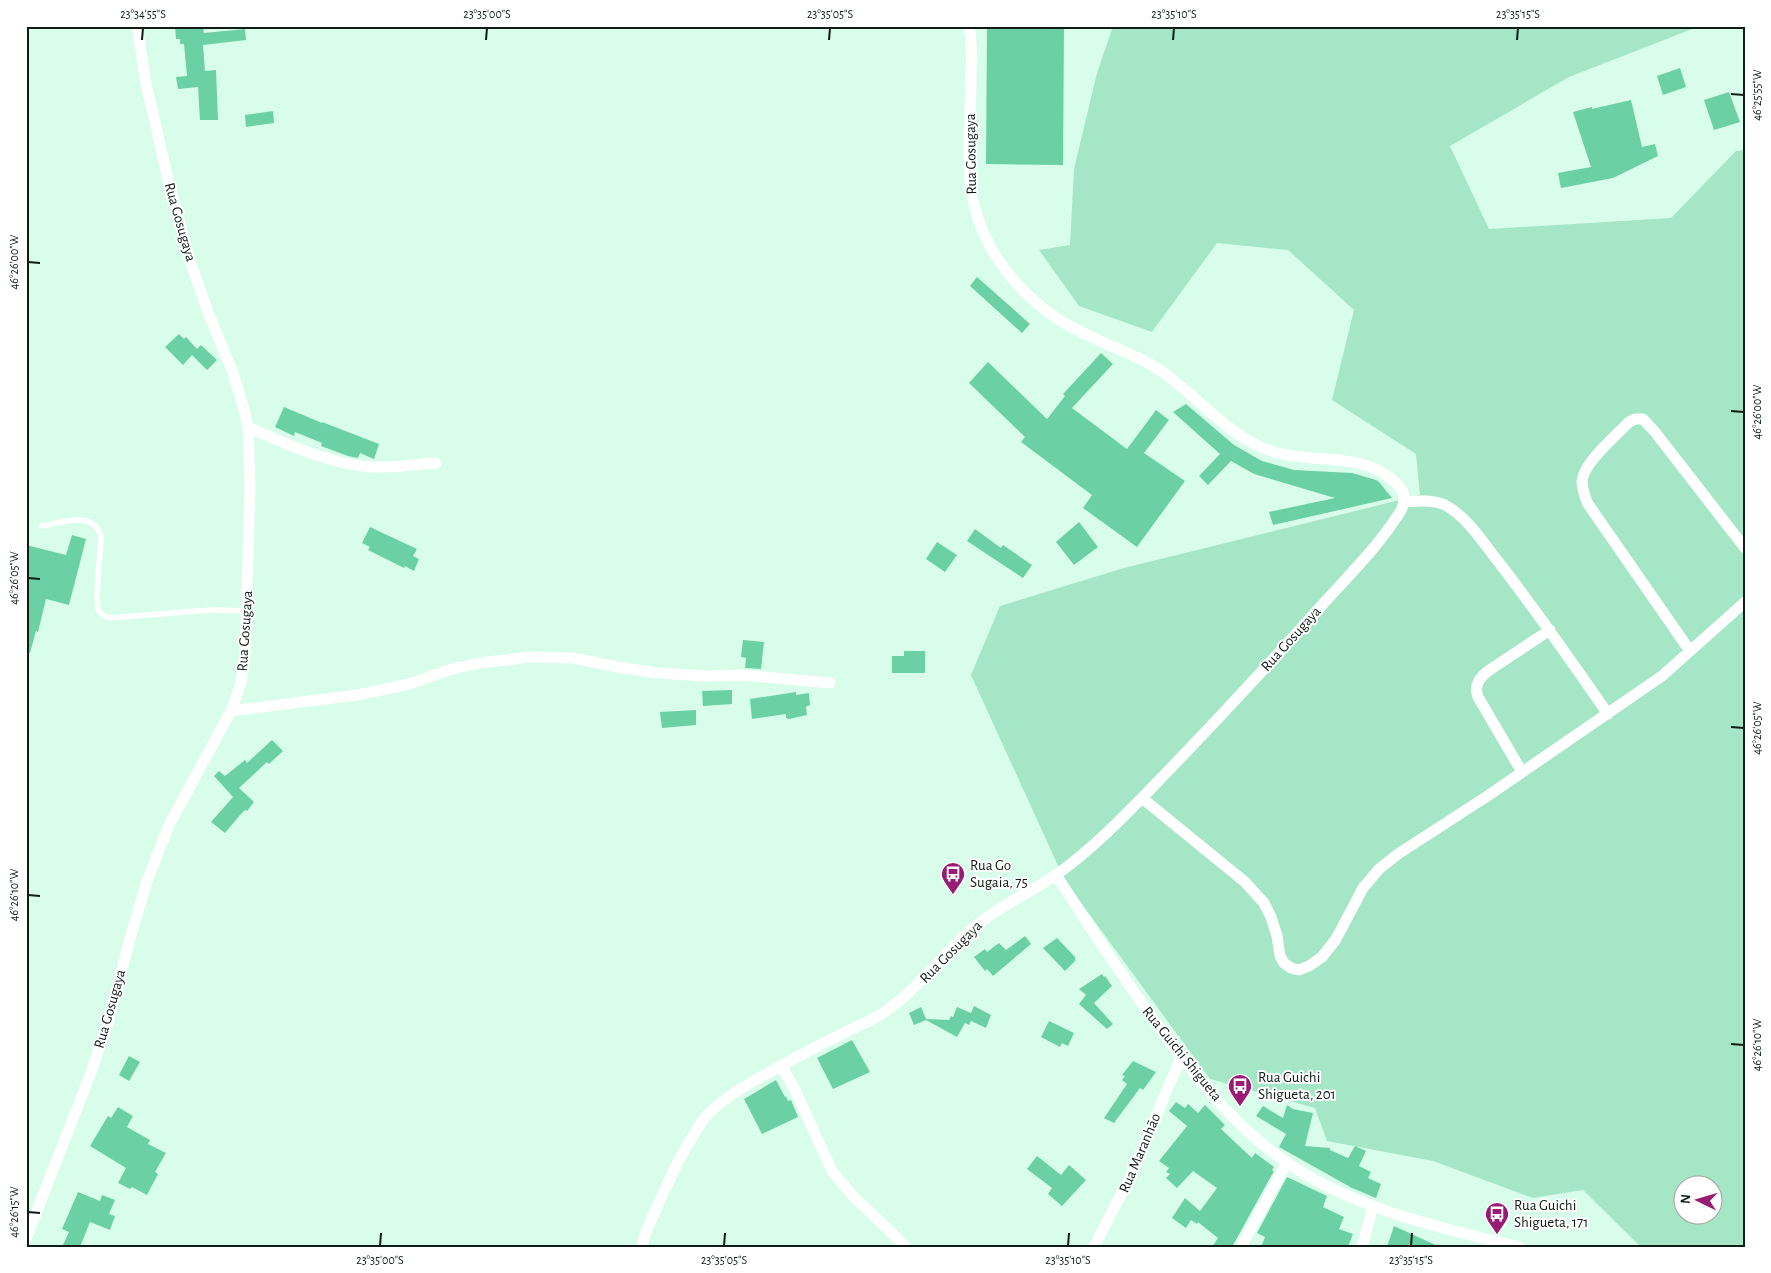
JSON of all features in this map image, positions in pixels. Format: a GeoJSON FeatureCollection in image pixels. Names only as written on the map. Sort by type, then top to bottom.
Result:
{"type":"FeatureCollection","features":[{"type":"Feature","properties":{"kind":"street","name":"Rua Gosugaya"},"geometry":{"type":"LineString","coordinates":[[26,1239],[90,1076],[108,1023],[131,932],[149,876],[169,825],[230,710],[241,683],[245,652],[248,610],[250,486],[246,413],[233,373],[206,307],[182,232],[146,84],[137,26]]}},
{"type":"Feature","properties":{"kind":"street","name":"Rua Gosugaya"},"geometry":{"type":"LineString","coordinates":[[642,1247],[645,1234],[679,1158],[705,1116],[730,1094],[880,1015],[919,985],[964,936],[984,919],[1056,875],[1108,832],[1287,644],[1378,542],[1403,506],[1404,496],[1401,488],[1388,476],[1372,467],[1356,463],[1299,457],[1273,452],[1256,445],[1233,431],[1188,391],[1160,370],[1137,357],[1081,332],[1040,306],[1019,286],[993,252],[977,221],[970,194],[968,143],[971,34],[969,26]]}},
{"type":"Feature","properties":{"kind":"street"},"geometry":{"type":"LineString","coordinates":[[1690,651],[1588,504],[1582,491],[1582,480],[1586,469],[1629,422],[1635,419],[1643,419],[1745,548]]}},
{"type":"Feature","properties":{"kind":"street"},"geometry":{"type":"LineString","coordinates":[[248,427],[282,443],[356,466],[374,467],[436,463]]}},
{"type":"Feature","properties":{"kind":"street"},"geometry":{"type":"LineString","coordinates":[[1404,502],[1438,502],[1459,516],[1476,534],[1550,630],[1608,714]]}},
{"type":"Feature","properties":{"kind":"street"},"geometry":{"type":"LineString","coordinates":[[1142,798],[1245,882],[1264,903],[1271,917],[1277,936],[1280,956],[1284,964],[1299,970],[1322,957],[1336,939],[1363,888],[1379,869],[1398,854],[1662,676],[1745,602]]}},
{"type":"Feature","properties":{"kind":"street"},"geometry":{"type":"LineString","coordinates":[[1522,772],[1478,697],[1476,692],[1477,685],[1483,675],[1550,630]]}},
{"type":"Feature","properties":{"kind":"street"},"geometry":{"type":"LineString","coordinates":[[230,710],[357,695],[409,684],[452,669],[480,662],[531,657],[573,658],[624,668],[681,675],[743,675],[830,683]]}},
{"type":"Feature","properties":{"kind":"street","name":"Rua Guichi Shigueta"},"geometry":{"type":"LineString","coordinates":[[1056,875],[1140,1002],[1181,1057],[1214,1097],[1252,1136],[1287,1162],[1318,1180],[1373,1206],[1466,1234],[1519,1247]]}},
{"type":"Feature","properties":{"kind":"street","name":"Rua Maranhão"},"geometry":{"type":"LineString","coordinates":[[1094,1247],[1133,1171],[1181,1057]]}},
{"type":"Feature","properties":{"kind":"street"},"geometry":{"type":"LineString","coordinates":[[782,1065],[832,1171],[852,1195],[906,1247]]}},
{"type":"Feature","properties":{"kind":"street"},"geometry":{"type":"LineString","coordinates":[[1241,1247],[1287,1162]]}},
{"type":"Feature","properties":{"kind":"street"},"geometry":{"type":"LineString","coordinates":[[1362,1247],[1373,1206]]}},
{"type":"Feature","properties":{"kind":"lane"},"geometry":{"type":"LineString","coordinates":[[42,526],[80,519],[95,524],[99,528],[101,537],[98,610],[108,618],[210,610],[248,610]]}},
{"type":"Feature","properties":{"kind":"green space"},"geometry":{"type":"Polygon","coordinates":[[[1113,26],[1700,26],[1569,77],[1450,146],[1489,229],[1671,218],[1736,151],[1745,150],[1745,1247],[1641,1247],[1583,1190],[1533,1198],[1433,1161],[1327,1141],[1315,1108],[1210,1079],[1065,881],[971,675],[1000,606],[1124,568],[1420,495],[1416,454],[1332,400],[1354,310],[1288,250],[1217,243],[1152,332],[1079,306],[1039,250],[1070,245],[1074,169],[1097,73],[1113,26]]]}},
{"type":"Feature","properties":{"kind":"building"},"geometry":{"type":"Polygon","coordinates":[[[175,26],[203,26],[204,33],[245,29],[246,40],[203,45],[205,71],[216,70],[218,120],[200,120],[198,87],[178,89],[176,77],[187,76],[184,44],[180,44],[180,39],[176,39],[175,26]]]}},
{"type":"Feature","properties":{"kind":"building"},"geometry":{"type":"Polygon","coordinates":[[[987,26],[1064,26],[1063,165],[986,164],[987,26]]]}},
{"type":"Feature","properties":{"kind":"building"},"geometry":{"type":"Polygon","coordinates":[[[1680,68],[1686,87],[1663,95],[1657,76],[1680,68]]]}},
{"type":"Feature","properties":{"kind":"building"},"geometry":{"type":"Polygon","coordinates":[[[1729,92],[1740,122],[1714,130],[1704,100],[1729,92]]]}},
{"type":"Feature","properties":{"kind":"building"},"geometry":{"type":"Polygon","coordinates":[[[1631,100],[1642,147],[1655,144],[1658,156],[1613,178],[1561,188],[1558,173],[1591,167],[1573,112],[1631,100]]]}},
{"type":"Feature","properties":{"kind":"building"},"geometry":{"type":"Polygon","coordinates":[[[273,111],[274,123],[246,127],[245,115],[273,111]]]}},
{"type":"Feature","properties":{"kind":"building"},"geometry":{"type":"Polygon","coordinates":[[[977,277],[1030,324],[1022,333],[970,286],[977,277]]]}},
{"type":"Feature","properties":{"kind":"building"},"geometry":{"type":"Polygon","coordinates":[[[179,334],[184,339],[186,337],[197,349],[201,345],[217,360],[207,370],[192,355],[183,365],[165,347],[179,334]]]}},
{"type":"Feature","properties":{"kind":"building"},"geometry":{"type":"Polygon","coordinates":[[[1101,353],[1113,364],[1072,408],[1127,449],[1156,410],[1169,420],[1144,453],[1185,481],[1137,547],[1083,508],[1092,495],[1021,442],[1025,437],[969,383],[988,362],[1047,419],[1065,396],[1063,394],[1101,353]]]}},
{"type":"Feature","properties":{"kind":"building"},"geometry":{"type":"Polygon","coordinates":[[[1186,404],[1234,445],[1262,461],[1294,470],[1352,473],[1376,480],[1392,498],[1273,525],[1269,512],[1335,498],[1254,474],[1231,461],[1208,485],[1199,476],[1220,454],[1173,412],[1186,404]]]}},
{"type":"Feature","properties":{"kind":"building"},"geometry":{"type":"Polygon","coordinates":[[[284,407],[379,444],[374,459],[360,453],[358,458],[348,456],[321,446],[322,443],[295,432],[294,436],[275,427],[284,407]]]}},
{"type":"Feature","properties":{"kind":"building"},"geometry":{"type":"Polygon","coordinates":[[[1079,522],[1098,547],[1074,565],[1056,542],[1079,522]]]}},
{"type":"Feature","properties":{"kind":"building"},"geometry":{"type":"Polygon","coordinates":[[[370,527],[417,549],[413,556],[419,559],[414,571],[368,550],[370,547],[362,543],[370,527]]]}},
{"type":"Feature","properties":{"kind":"building"},"geometry":{"type":"Polygon","coordinates":[[[975,529],[1001,548],[1003,545],[1032,565],[1023,578],[967,541],[975,529]]]}},
{"type":"Feature","properties":{"kind":"building"},"geometry":{"type":"Polygon","coordinates":[[[72,535],[86,539],[69,605],[46,599],[38,632],[36,631],[30,653],[26,653],[26,545],[66,555],[72,535]]]}},
{"type":"Feature","properties":{"kind":"building"},"geometry":{"type":"Polygon","coordinates":[[[937,542],[957,555],[945,572],[926,559],[937,542]]]}},
{"type":"Feature","properties":{"kind":"building"},"geometry":{"type":"Polygon","coordinates":[[[743,640],[764,642],[761,669],[745,668],[746,658],[741,657],[743,640]]]}},
{"type":"Feature","properties":{"kind":"building"},"geometry":{"type":"Polygon","coordinates":[[[904,651],[925,651],[925,673],[892,673],[892,656],[904,656],[904,651]]]}},
{"type":"Feature","properties":{"kind":"building"},"geometry":{"type":"Polygon","coordinates":[[[732,690],[732,704],[703,706],[702,691],[732,690]]]}},
{"type":"Feature","properties":{"kind":"building"},"geometry":{"type":"Polygon","coordinates":[[[796,692],[796,695],[809,693],[810,705],[806,707],[807,715],[789,719],[786,718],[786,714],[752,719],[750,699],[796,692]]]}},
{"type":"Feature","properties":{"kind":"building"},"geometry":{"type":"Polygon","coordinates":[[[696,710],[696,725],[662,728],[660,712],[696,710]]]}},
{"type":"Feature","properties":{"kind":"building"},"geometry":{"type":"Polygon","coordinates":[[[272,740],[283,751],[269,764],[267,762],[239,788],[254,802],[225,833],[211,822],[233,797],[214,776],[219,771],[225,776],[245,760],[247,763],[272,740]]]}},
{"type":"Feature","properties":{"kind":"building"},"geometry":{"type":"Polygon","coordinates":[[[1025,936],[1031,944],[993,976],[987,969],[985,971],[974,957],[985,949],[987,952],[999,943],[1006,950],[1025,936]]]}},
{"type":"Feature","properties":{"kind":"building"},"geometry":{"type":"Polygon","coordinates":[[[1057,938],[1075,957],[1075,961],[1065,971],[1043,948],[1057,938]]]}},
{"type":"Feature","properties":{"kind":"building"},"geometry":{"type":"Polygon","coordinates":[[[1102,974],[1112,986],[1094,1003],[1113,1024],[1107,1029],[1079,1004],[1086,995],[1079,989],[1102,974]]]}},
{"type":"Feature","properties":{"kind":"building"},"geometry":{"type":"Polygon","coordinates":[[[974,1006],[991,1015],[986,1028],[971,1021],[969,1025],[965,1023],[957,1037],[926,1020],[914,1025],[909,1013],[921,1007],[926,1019],[949,1020],[951,1016],[953,1017],[957,1007],[971,1013],[974,1006]]]}},
{"type":"Feature","properties":{"kind":"building"},"geometry":{"type":"Polygon","coordinates":[[[1049,1021],[1074,1033],[1068,1046],[1062,1043],[1060,1047],[1041,1037],[1049,1021]]]}},
{"type":"Feature","properties":{"kind":"building"},"geometry":{"type":"Polygon","coordinates":[[[852,1040],[870,1072],[833,1089],[817,1058],[852,1040]]]}},
{"type":"Feature","properties":{"kind":"building"},"geometry":{"type":"Polygon","coordinates":[[[129,1056],[140,1062],[129,1081],[119,1075],[129,1056]]]}},
{"type":"Feature","properties":{"kind":"building"},"geometry":{"type":"Polygon","coordinates":[[[1133,1061],[1156,1072],[1143,1090],[1140,1088],[1114,1123],[1104,1118],[1127,1084],[1122,1080],[1125,1076],[1122,1075],[1133,1061]]]}},
{"type":"Feature","properties":{"kind":"building"},"geometry":{"type":"Polygon","coordinates":[[[776,1080],[788,1101],[791,1100],[798,1117],[762,1134],[744,1099],[776,1080]]]}},
{"type":"Feature","properties":{"kind":"building"},"geometry":{"type":"Polygon","coordinates":[[[1176,1102],[1185,1108],[1188,1104],[1198,1113],[1205,1105],[1225,1125],[1221,1129],[1252,1158],[1255,1153],[1274,1167],[1272,1170],[1274,1171],[1232,1247],[1212,1247],[1218,1238],[1198,1222],[1197,1224],[1191,1220],[1186,1228],[1172,1218],[1185,1198],[1200,1211],[1217,1188],[1193,1171],[1177,1188],[1166,1178],[1170,1174],[1166,1172],[1169,1168],[1159,1161],[1187,1126],[1169,1111],[1176,1102]]]}},
{"type":"Feature","properties":{"kind":"building"},"geometry":{"type":"Polygon","coordinates":[[[1287,1105],[1293,1109],[1313,1113],[1305,1146],[1330,1148],[1330,1150],[1348,1158],[1355,1146],[1366,1151],[1359,1166],[1371,1172],[1368,1178],[1381,1184],[1376,1198],[1352,1188],[1279,1147],[1286,1134],[1256,1116],[1263,1106],[1283,1118],[1287,1105]]]}},
{"type":"Feature","properties":{"kind":"building"},"geometry":{"type":"Polygon","coordinates":[[[118,1107],[133,1116],[127,1127],[150,1140],[148,1144],[166,1153],[155,1172],[158,1174],[147,1195],[132,1187],[130,1189],[118,1183],[126,1168],[90,1146],[108,1116],[111,1118],[118,1107]]]}},
{"type":"Feature","properties":{"kind":"building"},"geometry":{"type":"Polygon","coordinates":[[[1037,1156],[1061,1175],[1069,1165],[1086,1180],[1062,1206],[1048,1194],[1052,1188],[1027,1169],[1037,1156]]]}},
{"type":"Feature","properties":{"kind":"building"},"geometry":{"type":"Polygon","coordinates":[[[1287,1177],[1327,1196],[1323,1207],[1344,1217],[1339,1229],[1353,1234],[1348,1247],[1261,1247],[1265,1237],[1257,1233],[1287,1177]]]}},
{"type":"Feature","properties":{"kind":"building"},"geometry":{"type":"Polygon","coordinates":[[[78,1192],[100,1201],[102,1195],[115,1200],[109,1214],[115,1216],[110,1230],[90,1222],[80,1247],[62,1247],[69,1232],[62,1229],[78,1192]]]}},
{"type":"Feature","properties":{"kind":"building"},"geometry":{"type":"Polygon","coordinates":[[[1394,1226],[1440,1247],[1387,1247],[1394,1226]]]}},
{"type":"Feature","properties":{"kind":"place","name":"Rua Go Sugaia, 75"},"geometry":{"type":"Point","coordinates":[953,895]}},
{"type":"Feature","properties":{"kind":"place","name":"Rua Guichi Shigueta, 201"},"geometry":{"type":"Point","coordinates":[1240,1107]}},
{"type":"Feature","properties":{"kind":"place","name":"Rua Guichi Shigueta, 171"},"geometry":{"type":"Point","coordinates":[1497,1235]}}]}
